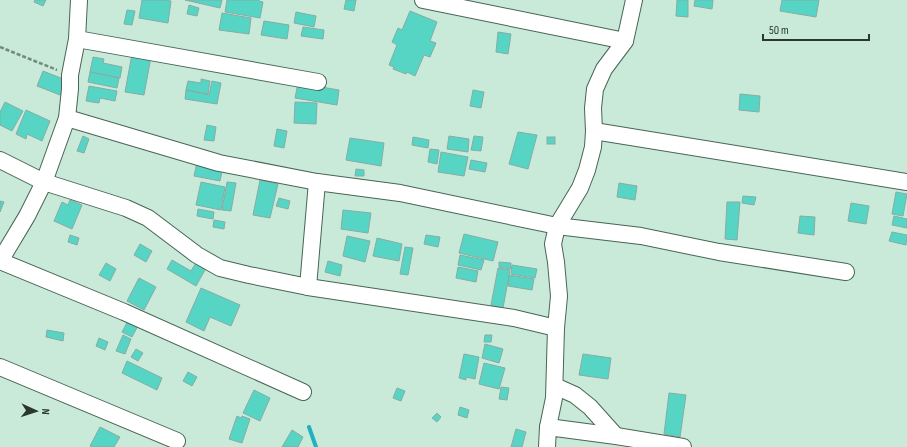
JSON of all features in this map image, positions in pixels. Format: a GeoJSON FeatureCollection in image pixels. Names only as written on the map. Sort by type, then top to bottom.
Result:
{"type":"FeatureCollection","features":[{"type":"Feature","properties":{"kind":"street"},"geometry":{"type":"LineString","coordinates":[[80,0],[66,118],[44,182],[27,216],[0,261],[132,316],[303,392]]}},
{"type":"Feature","properties":{"kind":"street"},"geometry":{"type":"LineString","coordinates":[[423,0],[625,41]]}},
{"type":"Feature","properties":{"kind":"street"},"geometry":{"type":"LineString","coordinates":[[547,447],[548,427],[555,386],[554,362],[559,296],[553,244],[557,226],[580,188],[587,170],[593,147],[593,108],[595,89],[604,69],[625,41],[634,0]]}},
{"type":"Feature","properties":{"kind":"street"},"geometry":{"type":"LineString","coordinates":[[76,39],[318,82]]}},
{"type":"Feature","properties":{"kind":"street"},"geometry":{"type":"LineString","coordinates":[[66,118],[219,163],[317,182],[400,193],[557,226],[641,236],[719,252],[846,272]]}},
{"type":"Feature","properties":{"kind":"street"},"geometry":{"type":"LineString","coordinates":[[594,130],[907,182]]}},
{"type":"Feature","properties":{"kind":"street"},"geometry":{"type":"LineString","coordinates":[[0,160],[44,182],[126,208],[148,218],[197,255],[220,268],[308,287],[514,318],[556,328]]}},
{"type":"Feature","properties":{"kind":"street"},"geometry":{"type":"LineString","coordinates":[[308,287],[317,182]]}},
{"type":"Feature","properties":{"kind":"street"},"geometry":{"type":"LineString","coordinates":[[0,367],[177,441]]}},
{"type":"Feature","properties":{"kind":"street"},"geometry":{"type":"LineString","coordinates":[[555,386],[575,395],[590,407],[616,436]]}},
{"type":"Feature","properties":{"kind":"street"},"geometry":{"type":"LineString","coordinates":[[548,427],[683,447]]}},
{"type":"Feature","properties":{"kind":"path"},"geometry":{"type":"LineString","coordinates":[[0,47],[70,75]]}},
{"type":"Feature","properties":{"kind":"building"},"geometry":{"type":"Polygon","coordinates":[[[35,0],[46,0],[43,6],[34,2],[35,0]]]}},
{"type":"Feature","properties":{"kind":"building"},"geometry":{"type":"Polygon","coordinates":[[[142,0],[171,1],[168,23],[139,18],[142,0]]]}},
{"type":"Feature","properties":{"kind":"building"},"geometry":{"type":"Polygon","coordinates":[[[185,0],[222,0],[220,8],[185,0]]]}},
{"type":"Feature","properties":{"kind":"building"},"geometry":{"type":"Polygon","coordinates":[[[227,0],[259,0],[263,2],[260,18],[225,12],[227,0]]]}},
{"type":"Feature","properties":{"kind":"building"},"geometry":{"type":"Polygon","coordinates":[[[346,0],[356,0],[354,11],[344,9],[346,0]]]}},
{"type":"Feature","properties":{"kind":"building"},"geometry":{"type":"Polygon","coordinates":[[[677,0],[688,0],[688,17],[676,16],[677,0]]]}},
{"type":"Feature","properties":{"kind":"building"},"geometry":{"type":"Polygon","coordinates":[[[695,0],[713,0],[712,9],[694,6],[695,0]]]}},
{"type":"Feature","properties":{"kind":"building"},"geometry":{"type":"Polygon","coordinates":[[[782,0],[819,0],[816,17],[780,11],[782,0]]]}},
{"type":"Feature","properties":{"kind":"building"},"geometry":{"type":"Polygon","coordinates":[[[189,5],[199,8],[197,16],[187,14],[189,5]]]}},
{"type":"Feature","properties":{"kind":"building"},"geometry":{"type":"Polygon","coordinates":[[[127,10],[135,11],[132,25],[124,24],[127,10]]]}},
{"type":"Feature","properties":{"kind":"building"},"geometry":{"type":"Polygon","coordinates":[[[410,11],[437,22],[430,41],[436,43],[430,57],[424,55],[415,76],[407,72],[406,74],[393,69],[394,67],[389,65],[397,45],[392,42],[398,28],[402,30],[410,11]]]}},
{"type":"Feature","properties":{"kind":"building"},"geometry":{"type":"Polygon","coordinates":[[[296,12],[316,16],[314,27],[294,23],[296,12]]]}},
{"type":"Feature","properties":{"kind":"building"},"geometry":{"type":"Polygon","coordinates":[[[222,13],[251,18],[249,34],[219,30],[222,13]]]}},
{"type":"Feature","properties":{"kind":"building"},"geometry":{"type":"Polygon","coordinates":[[[264,21],[289,25],[287,39],[261,35],[264,21]]]}},
{"type":"Feature","properties":{"kind":"building"},"geometry":{"type":"Polygon","coordinates":[[[303,27],[324,30],[323,39],[301,36],[303,27]]]}},
{"type":"Feature","properties":{"kind":"building"},"geometry":{"type":"Polygon","coordinates":[[[498,32],[511,34],[508,54],[496,52],[498,32]]]}},
{"type":"Feature","properties":{"kind":"building"},"geometry":{"type":"Polygon","coordinates":[[[132,54],[151,57],[144,95],[125,92],[132,54]]]}},
{"type":"Feature","properties":{"kind":"building"},"geometry":{"type":"Polygon","coordinates":[[[93,57],[104,59],[103,63],[122,67],[120,78],[90,72],[93,57]]]}},
{"type":"Feature","properties":{"kind":"building"},"geometry":{"type":"Polygon","coordinates":[[[43,71],[66,80],[60,95],[37,86],[43,71]]]}},
{"type":"Feature","properties":{"kind":"building"},"geometry":{"type":"Polygon","coordinates":[[[90,72],[119,78],[117,88],[88,82],[90,72]]]}},
{"type":"Feature","properties":{"kind":"building"},"geometry":{"type":"Polygon","coordinates":[[[201,79],[210,81],[208,94],[186,90],[188,81],[201,83],[201,79]]]}},
{"type":"Feature","properties":{"kind":"building"},"geometry":{"type":"Polygon","coordinates":[[[212,81],[221,83],[217,104],[185,99],[186,90],[209,95],[212,81]]]}},
{"type":"Feature","properties":{"kind":"building"},"geometry":{"type":"Polygon","coordinates":[[[298,83],[339,90],[337,105],[295,98],[298,83]]]}},
{"type":"Feature","properties":{"kind":"building"},"geometry":{"type":"Polygon","coordinates":[[[89,86],[117,91],[115,101],[100,98],[99,103],[86,101],[89,86]]]}},
{"type":"Feature","properties":{"kind":"building"},"geometry":{"type":"Polygon","coordinates":[[[473,90],[484,92],[481,108],[470,106],[473,90]]]}},
{"type":"Feature","properties":{"kind":"building"},"geometry":{"type":"Polygon","coordinates":[[[740,94],[760,96],[759,112],[739,110],[740,94]]]}},
{"type":"Feature","properties":{"kind":"building"},"geometry":{"type":"Polygon","coordinates":[[[5,102],[23,111],[12,131],[0,125],[0,112],[5,102]]]}},
{"type":"Feature","properties":{"kind":"building"},"geometry":{"type":"Polygon","coordinates":[[[295,102],[317,103],[316,124],[294,123],[295,102]]]}},
{"type":"Feature","properties":{"kind":"building"},"geometry":{"type":"Polygon","coordinates":[[[26,110],[50,121],[42,141],[27,134],[26,139],[16,134],[26,110]]]}},
{"type":"Feature","properties":{"kind":"building"},"geometry":{"type":"Polygon","coordinates":[[[207,125],[216,127],[214,141],[204,140],[207,125]]]}},
{"type":"Feature","properties":{"kind":"building"},"geometry":{"type":"Polygon","coordinates":[[[277,129],[287,131],[284,148],[274,146],[277,129]]]}},
{"type":"Feature","properties":{"kind":"building"},"geometry":{"type":"Polygon","coordinates":[[[518,132],[537,135],[528,169],[509,164],[518,132]]]}},
{"type":"Feature","properties":{"kind":"building"},"geometry":{"type":"Polygon","coordinates":[[[83,136],[89,139],[84,153],[77,151],[83,136]]]}},
{"type":"Feature","properties":{"kind":"building"},"geometry":{"type":"Polygon","coordinates":[[[449,136],[469,139],[468,152],[447,149],[449,136]]]}},
{"type":"Feature","properties":{"kind":"building"},"geometry":{"type":"Polygon","coordinates":[[[474,136],[483,137],[481,151],[471,150],[474,136]]]}},
{"type":"Feature","properties":{"kind":"building"},"geometry":{"type":"Polygon","coordinates":[[[413,137],[429,140],[428,148],[412,145],[413,137]]]}},
{"type":"Feature","properties":{"kind":"building"},"geometry":{"type":"Polygon","coordinates":[[[547,137],[555,137],[555,144],[547,144],[547,137]]]}},
{"type":"Feature","properties":{"kind":"building"},"geometry":{"type":"Polygon","coordinates":[[[350,138],[384,143],[381,166],[346,160],[350,138]]]}},
{"type":"Feature","properties":{"kind":"building"},"geometry":{"type":"Polygon","coordinates":[[[430,149],[439,150],[437,164],[428,162],[430,149]]]}},
{"type":"Feature","properties":{"kind":"building"},"geometry":{"type":"Polygon","coordinates":[[[441,152],[468,157],[464,176],[438,172],[441,152]]]}},
{"type":"Feature","properties":{"kind":"building"},"geometry":{"type":"Polygon","coordinates":[[[471,160],[487,163],[485,172],[469,169],[471,160]]]}},
{"type":"Feature","properties":{"kind":"building"},"geometry":{"type":"Polygon","coordinates":[[[197,162],[223,167],[220,181],[194,176],[197,162]]]}},
{"type":"Feature","properties":{"kind":"building"},"geometry":{"type":"Polygon","coordinates":[[[356,169],[364,170],[364,176],[355,176],[356,169]]]}},
{"type":"Feature","properties":{"kind":"building"},"geometry":{"type":"Polygon","coordinates":[[[260,180],[278,184],[270,218],[253,215],[260,180]]]}},
{"type":"Feature","properties":{"kind":"building"},"geometry":{"type":"Polygon","coordinates":[[[201,182],[225,187],[221,210],[196,205],[201,182]]]}},
{"type":"Feature","properties":{"kind":"building"},"geometry":{"type":"Polygon","coordinates":[[[227,182],[236,183],[231,211],[222,210],[227,182]]]}},
{"type":"Feature","properties":{"kind":"building"},"geometry":{"type":"Polygon","coordinates":[[[619,183],[637,186],[635,200],[617,197],[619,183]]]}},
{"type":"Feature","properties":{"kind":"building"},"geometry":{"type":"Polygon","coordinates":[[[896,192],[907,194],[903,216],[892,214],[896,192]]]}},
{"type":"Feature","properties":{"kind":"building"},"geometry":{"type":"Polygon","coordinates":[[[743,196],[756,197],[754,205],[742,203],[743,196]]]}},
{"type":"Feature","properties":{"kind":"building"},"geometry":{"type":"Polygon","coordinates":[[[279,198],[290,201],[288,209],[276,206],[279,198]]]}},
{"type":"Feature","properties":{"kind":"building"},"geometry":{"type":"Polygon","coordinates":[[[70,200],[82,205],[72,229],[54,221],[62,202],[68,205],[70,200]]]}},
{"type":"Feature","properties":{"kind":"building"},"geometry":{"type":"Polygon","coordinates":[[[0,201],[4,202],[0,212],[0,201]]]}},
{"type":"Feature","properties":{"kind":"building"},"geometry":{"type":"Polygon","coordinates":[[[727,202],[740,202],[737,240],[725,239],[727,202]]]}},
{"type":"Feature","properties":{"kind":"building"},"geometry":{"type":"Polygon","coordinates":[[[851,203],[869,206],[866,224],[848,221],[851,203]]]}},
{"type":"Feature","properties":{"kind":"building"},"geometry":{"type":"Polygon","coordinates":[[[198,209],[214,212],[213,219],[197,216],[198,209]]]}},
{"type":"Feature","properties":{"kind":"building"},"geometry":{"type":"Polygon","coordinates":[[[343,210],[371,213],[368,233],[341,229],[343,210]]]}},
{"type":"Feature","properties":{"kind":"building"},"geometry":{"type":"Polygon","coordinates":[[[800,216],[815,217],[814,235],[798,233],[800,216]]]}},
{"type":"Feature","properties":{"kind":"building"},"geometry":{"type":"Polygon","coordinates":[[[894,216],[907,219],[907,228],[892,225],[894,216]]]}},
{"type":"Feature","properties":{"kind":"building"},"geometry":{"type":"Polygon","coordinates":[[[214,220],[225,222],[224,229],[213,227],[214,220]]]}},
{"type":"Feature","properties":{"kind":"building"},"geometry":{"type":"Polygon","coordinates":[[[892,232],[907,235],[906,245],[889,241],[892,232]]]}},
{"type":"Feature","properties":{"kind":"building"},"geometry":{"type":"Polygon","coordinates":[[[464,234],[498,242],[493,261],[459,253],[464,234]]]}},
{"type":"Feature","properties":{"kind":"building"},"geometry":{"type":"Polygon","coordinates":[[[70,235],[79,238],[77,245],[68,242],[70,235]]]}},
{"type":"Feature","properties":{"kind":"building"},"geometry":{"type":"Polygon","coordinates":[[[426,235],[440,237],[438,247],[424,244],[426,235]]]}},
{"type":"Feature","properties":{"kind":"building"},"geometry":{"type":"Polygon","coordinates":[[[347,236],[370,241],[365,262],[343,256],[347,236]]]}},
{"type":"Feature","properties":{"kind":"building"},"geometry":{"type":"Polygon","coordinates":[[[377,238],[402,244],[399,261],[373,256],[377,238]]]}},
{"type":"Feature","properties":{"kind":"building"},"geometry":{"type":"Polygon","coordinates":[[[140,244],[152,251],[146,262],[134,255],[140,244]]]}},
{"type":"Feature","properties":{"kind":"building"},"geometry":{"type":"Polygon","coordinates":[[[405,247],[413,248],[408,275],[400,274],[405,247]]]}},
{"type":"Feature","properties":{"kind":"building"},"geometry":{"type":"Polygon","coordinates":[[[460,255],[484,260],[481,270],[458,265],[460,255]]]}},
{"type":"Feature","properties":{"kind":"building"},"geometry":{"type":"Polygon","coordinates":[[[200,256],[210,261],[196,286],[167,269],[172,260],[191,271],[200,256]]]}},
{"type":"Feature","properties":{"kind":"building"},"geometry":{"type":"Polygon","coordinates":[[[328,261],[342,265],[340,276],[325,272],[328,261]]]}},
{"type":"Feature","properties":{"kind":"building"},"geometry":{"type":"Polygon","coordinates":[[[499,262],[511,263],[511,269],[499,267],[499,262]]]}},
{"type":"Feature","properties":{"kind":"building"},"geometry":{"type":"Polygon","coordinates":[[[106,263],[116,269],[110,281],[99,275],[106,263]]]}},
{"type":"Feature","properties":{"kind":"building"},"geometry":{"type":"Polygon","coordinates":[[[512,265],[537,269],[535,278],[511,274],[512,265]]]}},
{"type":"Feature","properties":{"kind":"building"},"geometry":{"type":"Polygon","coordinates":[[[458,267],[478,271],[476,282],[456,278],[458,267]]]}},
{"type":"Feature","properties":{"kind":"building"},"geometry":{"type":"Polygon","coordinates":[[[498,268],[510,270],[503,308],[491,305],[498,268]]]}},
{"type":"Feature","properties":{"kind":"building"},"geometry":{"type":"Polygon","coordinates":[[[509,275],[534,279],[532,290],[508,286],[509,275]]]}},
{"type":"Feature","properties":{"kind":"building"},"geometry":{"type":"Polygon","coordinates":[[[139,278],[156,287],[144,310],[127,301],[139,278]]]}},
{"type":"Feature","properties":{"kind":"building"},"geometry":{"type":"Polygon","coordinates":[[[201,288],[240,305],[231,326],[210,317],[204,331],[186,322],[201,288]]]}},
{"type":"Feature","properties":{"kind":"building"},"geometry":{"type":"Polygon","coordinates":[[[130,317],[140,322],[132,337],[122,332],[130,317]]]}},
{"type":"Feature","properties":{"kind":"building"},"geometry":{"type":"Polygon","coordinates":[[[47,330],[64,333],[63,341],[46,337],[47,330]]]}},
{"type":"Feature","properties":{"kind":"building"},"geometry":{"type":"Polygon","coordinates":[[[123,335],[131,339],[125,354],[116,351],[123,335]]]}},
{"type":"Feature","properties":{"kind":"building"},"geometry":{"type":"Polygon","coordinates":[[[485,335],[492,335],[491,342],[484,342],[485,335]]]}},
{"type":"Feature","properties":{"kind":"building"},"geometry":{"type":"Polygon","coordinates":[[[99,338],[108,342],[105,350],[96,346],[99,338]]]}},
{"type":"Feature","properties":{"kind":"building"},"geometry":{"type":"Polygon","coordinates":[[[485,344],[503,349],[499,363],[482,358],[485,344]]]}},
{"type":"Feature","properties":{"kind":"building"},"geometry":{"type":"Polygon","coordinates":[[[136,349],[143,353],[138,361],[131,357],[136,349]]]}},
{"type":"Feature","properties":{"kind":"building"},"geometry":{"type":"Polygon","coordinates":[[[464,354],[479,357],[475,379],[466,377],[466,380],[459,378],[464,354]]]}},
{"type":"Feature","properties":{"kind":"building"},"geometry":{"type":"Polygon","coordinates":[[[583,354],[611,358],[608,379],[579,375],[583,354]]]}},
{"type":"Feature","properties":{"kind":"building"},"geometry":{"type":"Polygon","coordinates":[[[127,361],[162,378],[157,390],[122,373],[127,361]]]}},
{"type":"Feature","properties":{"kind":"building"},"geometry":{"type":"Polygon","coordinates":[[[484,363],[505,368],[499,389],[479,384],[484,363]]]}},
{"type":"Feature","properties":{"kind":"building"},"geometry":{"type":"Polygon","coordinates":[[[188,372],[197,377],[192,386],[183,381],[188,372]]]}},
{"type":"Feature","properties":{"kind":"building"},"geometry":{"type":"Polygon","coordinates":[[[501,387],[509,388],[507,400],[499,399],[501,387]]]}},
{"type":"Feature","properties":{"kind":"building"},"geometry":{"type":"Polygon","coordinates":[[[397,388],[405,391],[401,401],[393,398],[397,388]]]}},
{"type":"Feature","properties":{"kind":"building"},"geometry":{"type":"Polygon","coordinates":[[[254,390],[270,398],[260,421],[243,413],[254,390]]]}},
{"type":"Feature","properties":{"kind":"building"},"geometry":{"type":"Polygon","coordinates":[[[669,393],[686,395],[680,437],[664,434],[669,393]]]}},
{"type":"Feature","properties":{"kind":"building"},"geometry":{"type":"Polygon","coordinates":[[[460,407],[469,410],[467,418],[458,415],[460,407]]]}},
{"type":"Feature","properties":{"kind":"building"},"geometry":{"type":"Polygon","coordinates":[[[437,413],[441,417],[437,422],[432,418],[437,413]]]}},
{"type":"Feature","properties":{"kind":"building"},"geometry":{"type":"Polygon","coordinates":[[[237,416],[250,419],[242,443],[229,439],[237,416]]]}},
{"type":"Feature","properties":{"kind":"building"},"geometry":{"type":"Polygon","coordinates":[[[100,427],[120,437],[114,447],[90,446],[100,427]]]}},
{"type":"Feature","properties":{"kind":"building"},"geometry":{"type":"Polygon","coordinates":[[[516,429],[526,432],[522,447],[511,447],[516,429]]]}},
{"type":"Feature","properties":{"kind":"building"},"geometry":{"type":"Polygon","coordinates":[[[292,430],[303,437],[298,447],[282,447],[292,430]]]}},
{"type":"Feature","properties":{"kind":"waterway"},"geometry":{"type":"LineString","coordinates":[[309,427],[316,447]]}}]}
